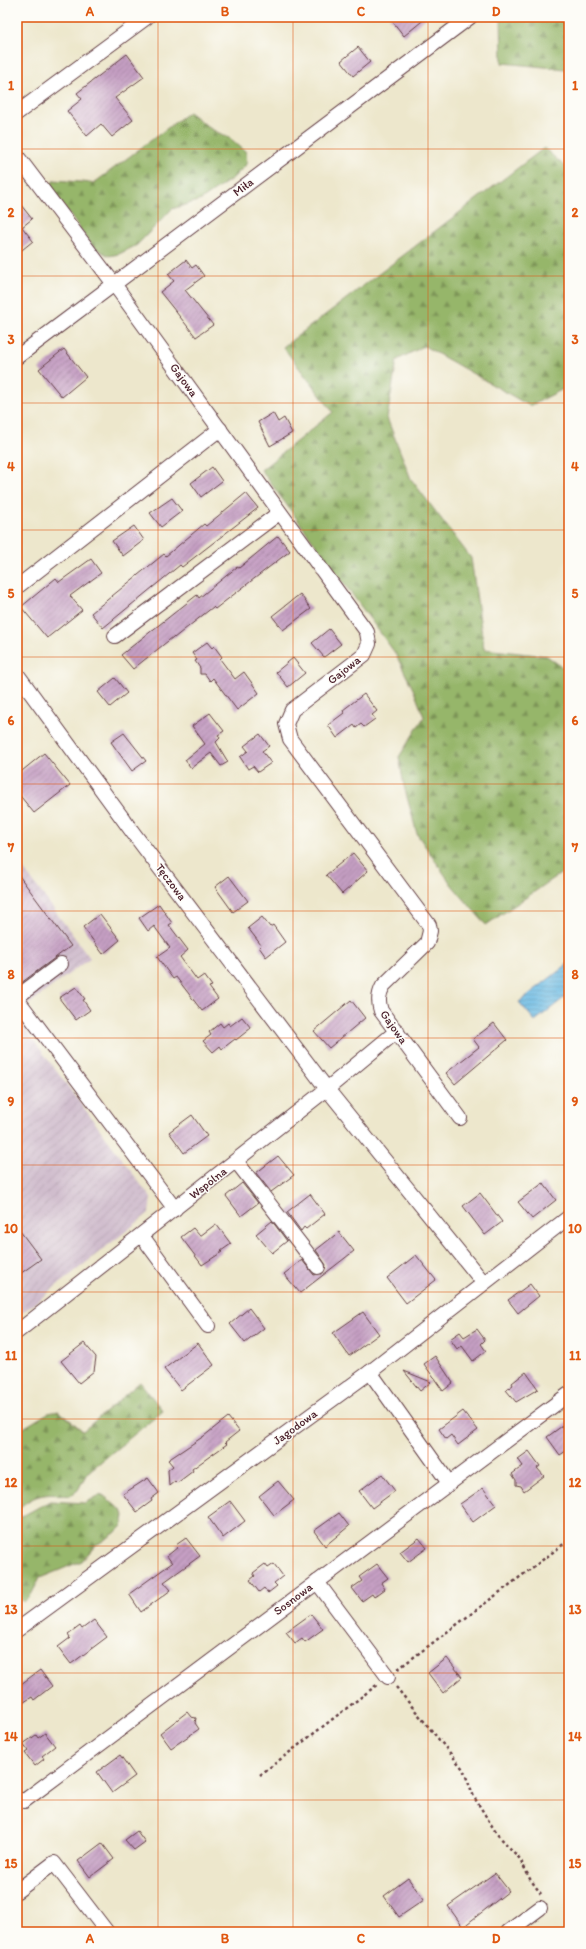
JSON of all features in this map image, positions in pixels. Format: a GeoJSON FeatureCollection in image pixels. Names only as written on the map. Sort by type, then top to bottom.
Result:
{"type":"FeatureCollection","features":[{"type":"Feature","properties":{"kind":"street"},"geometry":{"type":"LineString","coordinates":[[17,113],[147,17]]}},
{"type":"Feature","properties":{"kind":"street","name":"Miła"},"geometry":{"type":"LineString","coordinates":[[17,357],[470,17]]}},
{"type":"Feature","properties":{"kind":"street","name":"Gajowa"},"geometry":{"type":"LineString","coordinates":[[17,156],[114,284],[366,632],[369,644],[364,655],[292,710],[286,724],[287,732],[290,739],[429,925],[430,937],[427,943],[383,986],[380,992],[379,1005],[460,1118]]}},
{"type":"Feature","properties":{"kind":"street"},"geometry":{"type":"LineString","coordinates":[[17,587],[220,429]]}},
{"type":"Feature","properties":{"kind":"street"},"geometry":{"type":"LineString","coordinates":[[115,636],[279,513]]}},
{"type":"Feature","properties":{"kind":"street","name":"Tęczowa"},"geometry":{"type":"LineString","coordinates":[[17,674],[134,834],[327,1089],[483,1282]]}},
{"type":"Feature","properties":{"kind":"street"},"geometry":{"type":"LineString","coordinates":[[61,964],[19,1001],[175,1209]]}},
{"type":"Feature","properties":{"kind":"street","name":"Wspólna"},"geometry":{"type":"LineString","coordinates":[[17,1332],[142,1236],[327,1089],[397,1031]]}},
{"type":"Feature","properties":{"kind":"street"},"geometry":{"type":"LineString","coordinates":[[236,1161],[318,1267]]}},
{"type":"Feature","properties":{"kind":"street","name":"Jagodowa"},"geometry":{"type":"LineString","coordinates":[[17,1630],[370,1372],[483,1282],[569,1217]]}},
{"type":"Feature","properties":{"kind":"street"},"geometry":{"type":"LineString","coordinates":[[142,1236],[208,1326]]}},
{"type":"Feature","properties":{"kind":"street"},"geometry":{"type":"LineString","coordinates":[[370,1372],[449,1483]]}},
{"type":"Feature","properties":{"kind":"street","name":"Sosnowa"},"geometry":{"type":"LineString","coordinates":[[17,1799],[24,1801],[569,1394]]}},
{"type":"Feature","properties":{"kind":"street"},"geometry":{"type":"LineString","coordinates":[[317,1582],[388,1677]]}},
{"type":"Feature","properties":{"kind":"street"},"geometry":{"type":"LineString","coordinates":[[17,1892],[54,1863],[107,1932]]}},
{"type":"Feature","properties":{"kind":"street"},"geometry":{"type":"LineString","coordinates":[[508,1932],[540,1908]]}},
{"type":"Feature","properties":{"kind":"path"},"geometry":{"type":"LineString","coordinates":[[260,1775],[569,1540]]}},
{"type":"Feature","properties":{"kind":"path"},"geometry":{"type":"LineString","coordinates":[[388,1677],[463,1769],[474,1797],[497,1834],[520,1859],[530,1879],[544,1899],[540,1908]]}},
{"type":"Feature","properties":{"kind":"shaded area"},"geometry":{"type":"Polygon","coordinates":[[[17,860],[90,958],[17,1013],[17,860]]]}},
{"type":"Feature","properties":{"kind":"shaded area"},"geometry":{"type":"Polygon","coordinates":[[[17,1018],[151,1198],[149,1213],[17,1317],[17,1018]]]}},
{"type":"Feature","properties":{"kind":"green space"},"geometry":{"type":"Polygon","coordinates":[[[501,17],[569,17],[569,66],[565,69],[502,63],[501,17]]]}},
{"type":"Feature","properties":{"kind":"green space"},"geometry":{"type":"Polygon","coordinates":[[[189,112],[211,129],[231,139],[246,152],[247,164],[233,178],[201,200],[172,209],[137,245],[119,254],[109,256],[92,246],[50,187],[54,180],[94,183],[189,112]]]}},
{"type":"Feature","properties":{"kind":"green space"},"geometry":{"type":"Polygon","coordinates":[[[544,148],[569,170],[569,386],[530,406],[424,346],[397,360],[387,418],[411,479],[471,558],[484,649],[547,656],[569,672],[569,868],[486,925],[451,884],[417,834],[404,786],[399,757],[424,717],[414,691],[395,653],[261,470],[333,412],[283,347],[544,148]]]}},
{"type":"Feature","properties":{"kind":"green space"},"geometry":{"type":"Polygon","coordinates":[[[140,1382],[163,1411],[87,1473],[78,1490],[70,1496],[47,1495],[35,1497],[23,1504],[17,1510],[17,1432],[48,1413],[59,1411],[83,1431],[140,1382]]]}},
{"type":"Feature","properties":{"kind":"green space"},"geometry":{"type":"Polygon","coordinates":[[[103,1495],[123,1512],[124,1516],[122,1526],[115,1533],[95,1546],[82,1561],[40,1578],[31,1595],[24,1602],[17,1598],[17,1519],[50,1501],[85,1503],[103,1495]]]}},
{"type":"Feature","properties":{"kind":"water"},"geometry":{"type":"Polygon","coordinates":[[[569,963],[569,994],[535,1021],[519,1002],[569,963]]]}},
{"type":"Feature","properties":{"kind":"building"},"geometry":{"type":"Polygon","coordinates":[[[389,17],[427,17],[404,36],[389,17]]]}},
{"type":"Feature","properties":{"kind":"building"},"geometry":{"type":"Polygon","coordinates":[[[358,47],[370,62],[353,76],[341,61],[358,47]]]}},
{"type":"Feature","properties":{"kind":"building"},"geometry":{"type":"Polygon","coordinates":[[[127,54],[144,77],[115,98],[133,120],[112,137],[101,124],[87,136],[67,111],[82,99],[77,93],[127,54]]]}},
{"type":"Feature","properties":{"kind":"building"},"geometry":{"type":"Polygon","coordinates":[[[17,200],[32,219],[22,227],[33,241],[17,254],[17,200]]]}},
{"type":"Feature","properties":{"kind":"building"},"geometry":{"type":"Polygon","coordinates":[[[186,260],[192,268],[196,265],[204,276],[185,290],[213,325],[196,337],[160,292],[174,281],[168,274],[186,260]]]}},
{"type":"Feature","properties":{"kind":"building"},"geometry":{"type":"Polygon","coordinates":[[[64,349],[86,377],[62,397],[39,369],[64,349]]]}},
{"type":"Feature","properties":{"kind":"building"},"geometry":{"type":"Polygon","coordinates":[[[273,413],[278,422],[284,418],[292,433],[270,446],[258,422],[273,413]]]}},
{"type":"Feature","properties":{"kind":"building"},"geometry":{"type":"Polygon","coordinates":[[[212,467],[222,481],[201,497],[191,483],[212,467]]]}},
{"type":"Feature","properties":{"kind":"building"},"geometry":{"type":"Polygon","coordinates":[[[246,493],[258,508],[182,567],[180,565],[103,628],[91,613],[164,554],[166,556],[204,524],[206,526],[246,493]]]}},
{"type":"Feature","properties":{"kind":"building"},"geometry":{"type":"Polygon","coordinates":[[[172,498],[182,511],[161,527],[150,513],[172,498]]]}},
{"type":"Feature","properties":{"kind":"building"},"geometry":{"type":"Polygon","coordinates":[[[134,526],[144,540],[123,556],[112,541],[134,526]]]}},
{"type":"Feature","properties":{"kind":"building"},"geometry":{"type":"Polygon","coordinates":[[[278,536],[290,551],[215,609],[213,607],[133,669],[121,655],[197,595],[199,598],[237,567],[239,568],[278,536]]]}},
{"type":"Feature","properties":{"kind":"building"},"geometry":{"type":"Polygon","coordinates":[[[91,559],[101,573],[70,596],[82,610],[47,638],[21,607],[56,578],[59,582],[91,559]]]}},
{"type":"Feature","properties":{"kind":"building"},"geometry":{"type":"Polygon","coordinates":[[[300,594],[311,609],[283,630],[272,616],[300,594]]]}},
{"type":"Feature","properties":{"kind":"building"},"geometry":{"type":"Polygon","coordinates":[[[329,629],[341,644],[324,657],[312,643],[329,629]]]}},
{"type":"Feature","properties":{"kind":"building"},"geometry":{"type":"Polygon","coordinates":[[[207,642],[212,648],[214,646],[222,657],[220,659],[235,679],[244,672],[259,693],[237,710],[213,678],[210,681],[205,674],[200,674],[200,668],[195,661],[197,660],[192,653],[207,642]]]}},
{"type":"Feature","properties":{"kind":"building"},"geometry":{"type":"Polygon","coordinates":[[[293,658],[305,673],[288,687],[276,672],[293,658]]]}},
{"type":"Feature","properties":{"kind":"building"},"geometry":{"type":"Polygon","coordinates":[[[115,678],[127,693],[110,707],[98,692],[115,678]]]}},
{"type":"Feature","properties":{"kind":"building"},"geometry":{"type":"Polygon","coordinates":[[[364,694],[377,711],[372,715],[375,719],[364,727],[361,724],[356,728],[354,725],[337,738],[328,725],[344,713],[343,710],[364,694]]]}},
{"type":"Feature","properties":{"kind":"building"},"geometry":{"type":"Polygon","coordinates":[[[210,713],[224,731],[218,735],[220,738],[216,742],[228,762],[221,766],[211,753],[191,768],[185,760],[205,744],[192,726],[210,713]]]}},
{"type":"Feature","properties":{"kind":"building"},"geometry":{"type":"Polygon","coordinates":[[[124,733],[146,761],[132,771],[111,742],[124,733]]]}},
{"type":"Feature","properties":{"kind":"building"},"geometry":{"type":"Polygon","coordinates":[[[260,734],[269,746],[262,751],[271,763],[258,772],[253,766],[248,769],[240,757],[248,751],[244,746],[260,734]]]}},
{"type":"Feature","properties":{"kind":"building"},"geometry":{"type":"Polygon","coordinates":[[[44,753],[70,785],[34,813],[17,792],[17,775],[44,753]]]}},
{"type":"Feature","properties":{"kind":"building"},"geometry":{"type":"Polygon","coordinates":[[[353,853],[368,871],[342,894],[326,875],[353,853]]]}},
{"type":"Feature","properties":{"kind":"building"},"geometry":{"type":"Polygon","coordinates":[[[17,873],[71,946],[17,986],[17,873]]]}},
{"type":"Feature","properties":{"kind":"building"},"geometry":{"type":"Polygon","coordinates":[[[229,876],[248,901],[233,912],[215,887],[229,876]]]}},
{"type":"Feature","properties":{"kind":"building"},"geometry":{"type":"Polygon","coordinates":[[[159,904],[172,923],[169,925],[188,950],[180,957],[197,980],[204,975],[212,986],[209,987],[218,999],[202,1011],[176,977],[173,979],[157,957],[170,948],[154,926],[148,931],[139,918],[159,904]]]}},
{"type":"Feature","properties":{"kind":"building"},"geometry":{"type":"Polygon","coordinates":[[[100,914],[120,940],[103,954],[83,927],[100,914]]]}},
{"type":"Feature","properties":{"kind":"building"},"geometry":{"type":"Polygon","coordinates":[[[262,917],[270,927],[273,925],[285,942],[266,957],[259,947],[261,945],[248,928],[262,917]]]}},
{"type":"Feature","properties":{"kind":"building"},"geometry":{"type":"Polygon","coordinates":[[[76,987],[85,999],[83,1000],[90,1010],[76,1020],[59,998],[76,987]]]}},
{"type":"Feature","properties":{"kind":"building"},"geometry":{"type":"Polygon","coordinates":[[[351,1000],[365,1018],[329,1048],[314,1031],[351,1000]]]}},
{"type":"Feature","properties":{"kind":"building"},"geometry":{"type":"Polygon","coordinates":[[[242,1017],[251,1028],[222,1049],[220,1046],[213,1052],[203,1041],[211,1035],[209,1032],[220,1023],[223,1027],[228,1023],[230,1026],[242,1017]]]}},
{"type":"Feature","properties":{"kind":"building"},"geometry":{"type":"Polygon","coordinates":[[[494,1023],[507,1040],[455,1084],[446,1073],[479,1047],[473,1039],[494,1023]]]}},
{"type":"Feature","properties":{"kind":"building"},"geometry":{"type":"Polygon","coordinates":[[[192,1115],[207,1136],[184,1153],[169,1132],[192,1115]]]}},
{"type":"Feature","properties":{"kind":"building"},"geometry":{"type":"Polygon","coordinates":[[[278,1156],[294,1175],[271,1192],[256,1173],[278,1156]]]}},
{"type":"Feature","properties":{"kind":"building"},"geometry":{"type":"Polygon","coordinates":[[[242,1183],[258,1203],[241,1216],[226,1196],[242,1183]]]}},
{"type":"Feature","properties":{"kind":"building"},"geometry":{"type":"Polygon","coordinates":[[[543,1183],[556,1200],[532,1219],[518,1202],[543,1183]]]}},
{"type":"Feature","properties":{"kind":"building"},"geometry":{"type":"Polygon","coordinates":[[[480,1193],[502,1222],[485,1235],[463,1206],[480,1193]]]}},
{"type":"Feature","properties":{"kind":"building"},"geometry":{"type":"Polygon","coordinates":[[[310,1194],[325,1214],[306,1229],[304,1227],[301,1231],[287,1212],[310,1194]]]}},
{"type":"Feature","properties":{"kind":"building"},"geometry":{"type":"Polygon","coordinates":[[[272,1221],[287,1241],[272,1253],[256,1234],[272,1221]]]}},
{"type":"Feature","properties":{"kind":"building"},"geometry":{"type":"Polygon","coordinates":[[[216,1224],[231,1244],[221,1251],[222,1252],[202,1265],[181,1237],[193,1228],[200,1236],[216,1224]]]}},
{"type":"Feature","properties":{"kind":"building"},"geometry":{"type":"Polygon","coordinates":[[[17,1227],[41,1259],[17,1276],[17,1227]]]}},
{"type":"Feature","properties":{"kind":"building"},"geometry":{"type":"Polygon","coordinates":[[[339,1232],[354,1251],[300,1293],[284,1274],[302,1260],[314,1275],[323,1273],[326,1265],[316,1250],[339,1232]]]}},
{"type":"Feature","properties":{"kind":"building"},"geometry":{"type":"Polygon","coordinates":[[[416,1255],[436,1280],[406,1303],[387,1278],[416,1255]]]}},
{"type":"Feature","properties":{"kind":"building"},"geometry":{"type":"Polygon","coordinates":[[[530,1284],[539,1296],[518,1313],[508,1300],[530,1284]]]}},
{"type":"Feature","properties":{"kind":"building"},"geometry":{"type":"Polygon","coordinates":[[[249,1308],[264,1328],[245,1343],[230,1324],[249,1308]]]}},
{"type":"Feature","properties":{"kind":"building"},"geometry":{"type":"Polygon","coordinates":[[[363,1312],[379,1334],[349,1356],[333,1333],[363,1312]]]}},
{"type":"Feature","properties":{"kind":"building"},"geometry":{"type":"Polygon","coordinates":[[[477,1329],[485,1340],[481,1344],[486,1351],[473,1361],[462,1346],[457,1349],[450,1339],[460,1332],[464,1337],[477,1329]]]}},
{"type":"Feature","properties":{"kind":"building"},"geometry":{"type":"Polygon","coordinates":[[[84,1343],[96,1357],[94,1371],[79,1383],[61,1361],[84,1343]]]}},
{"type":"Feature","properties":{"kind":"building"},"geometry":{"type":"Polygon","coordinates":[[[198,1343],[214,1365],[181,1390],[164,1369],[198,1343]]]}},
{"type":"Feature","properties":{"kind":"building"},"geometry":{"type":"Polygon","coordinates":[[[435,1356],[453,1383],[443,1391],[424,1364],[435,1356]]]}},
{"type":"Feature","properties":{"kind":"building"},"geometry":{"type":"Polygon","coordinates":[[[404,1371],[431,1382],[420,1391],[404,1371]]]}},
{"type":"Feature","properties":{"kind":"building"},"geometry":{"type":"Polygon","coordinates":[[[526,1372],[538,1389],[516,1402],[506,1390],[526,1372]]]}},
{"type":"Feature","properties":{"kind":"building"},"geometry":{"type":"Polygon","coordinates":[[[463,1411],[478,1430],[458,1445],[451,1435],[446,1439],[439,1429],[463,1411]]]}},
{"type":"Feature","properties":{"kind":"building"},"geometry":{"type":"Polygon","coordinates":[[[228,1417],[239,1431],[225,1442],[227,1444],[192,1469],[193,1471],[177,1483],[175,1481],[169,1486],[168,1470],[173,1466],[168,1460],[204,1436],[228,1417]]]}},
{"type":"Feature","properties":{"kind":"building"},"geometry":{"type":"Polygon","coordinates":[[[569,1421],[569,1449],[560,1455],[547,1437],[569,1421]]]}},
{"type":"Feature","properties":{"kind":"building"},"geometry":{"type":"Polygon","coordinates":[[[529,1451],[540,1466],[537,1468],[544,1476],[524,1491],[521,1486],[516,1485],[516,1480],[512,1474],[523,1466],[518,1459],[529,1451]]]}},
{"type":"Feature","properties":{"kind":"building"},"geometry":{"type":"Polygon","coordinates":[[[382,1474],[395,1491],[372,1508],[359,1491],[382,1474]]]}},
{"type":"Feature","properties":{"kind":"building"},"geometry":{"type":"Polygon","coordinates":[[[148,1478],[159,1493],[151,1499],[152,1501],[137,1512],[123,1494],[148,1478]]]}},
{"type":"Feature","properties":{"kind":"building"},"geometry":{"type":"Polygon","coordinates":[[[278,1481],[294,1500],[274,1515],[259,1496],[278,1481]]]}},
{"type":"Feature","properties":{"kind":"building"},"geometry":{"type":"Polygon","coordinates":[[[483,1488],[496,1505],[473,1522],[460,1504],[483,1488]]]}},
{"type":"Feature","properties":{"kind":"building"},"geometry":{"type":"Polygon","coordinates":[[[230,1501],[245,1521],[223,1538],[208,1517],[230,1501]]]}},
{"type":"Feature","properties":{"kind":"building"},"geometry":{"type":"Polygon","coordinates":[[[339,1513],[349,1526],[325,1546],[314,1531],[339,1513]]]}},
{"type":"Feature","properties":{"kind":"building"},"geometry":{"type":"Polygon","coordinates":[[[186,1538],[200,1556],[164,1582],[171,1590],[141,1612],[129,1594],[172,1563],[167,1556],[178,1547],[176,1545],[186,1538]]]}},
{"type":"Feature","properties":{"kind":"building"},"geometry":{"type":"Polygon","coordinates":[[[419,1538],[427,1548],[408,1562],[400,1552],[419,1538]]]}},
{"type":"Feature","properties":{"kind":"building"},"geometry":{"type":"Polygon","coordinates":[[[265,1564],[268,1568],[274,1564],[283,1576],[274,1583],[277,1586],[268,1593],[264,1588],[259,1592],[250,1580],[255,1576],[253,1573],[265,1564]]]}},
{"type":"Feature","properties":{"kind":"building"},"geometry":{"type":"Polygon","coordinates":[[[377,1564],[388,1578],[381,1583],[385,1589],[374,1597],[372,1594],[362,1601],[352,1588],[362,1581],[359,1577],[377,1564]]]}},
{"type":"Feature","properties":{"kind":"building"},"geometry":{"type":"Polygon","coordinates":[[[311,1614],[323,1629],[305,1642],[302,1638],[295,1643],[286,1632],[311,1614]]]}},
{"type":"Feature","properties":{"kind":"building"},"geometry":{"type":"Polygon","coordinates":[[[94,1620],[107,1637],[71,1664],[58,1647],[70,1638],[68,1635],[80,1626],[82,1629],[94,1620]]]}},
{"type":"Feature","properties":{"kind":"building"},"geometry":{"type":"Polygon","coordinates":[[[447,1658],[462,1677],[443,1693],[428,1673],[447,1658]]]}},
{"type":"Feature","properties":{"kind":"building"},"geometry":{"type":"Polygon","coordinates":[[[40,1670],[52,1686],[34,1700],[32,1697],[21,1704],[17,1698],[17,1687],[40,1670]]]}},
{"type":"Feature","properties":{"kind":"building"},"geometry":{"type":"Polygon","coordinates":[[[187,1712],[191,1717],[196,1718],[195,1723],[199,1729],[171,1748],[160,1733],[187,1712]]]}},
{"type":"Feature","properties":{"kind":"building"},"geometry":{"type":"Polygon","coordinates":[[[45,1733],[55,1746],[42,1756],[44,1759],[35,1766],[25,1753],[28,1751],[23,1744],[36,1735],[38,1738],[45,1733]]]}},
{"type":"Feature","properties":{"kind":"building"},"geometry":{"type":"Polygon","coordinates":[[[120,1755],[135,1776],[112,1793],[97,1772],[120,1755]]]}},
{"type":"Feature","properties":{"kind":"building"},"geometry":{"type":"Polygon","coordinates":[[[137,1831],[145,1842],[134,1850],[125,1840],[137,1831]]]}},
{"type":"Feature","properties":{"kind":"building"},"geometry":{"type":"Polygon","coordinates":[[[102,1843],[114,1859],[90,1877],[78,1861],[102,1843]]]}},
{"type":"Feature","properties":{"kind":"building"},"geometry":{"type":"Polygon","coordinates":[[[495,1873],[509,1891],[463,1927],[448,1906],[495,1873]]]}},
{"type":"Feature","properties":{"kind":"building"},"geometry":{"type":"Polygon","coordinates":[[[408,1878],[424,1900],[399,1917],[384,1896],[408,1878]]]}}]}
